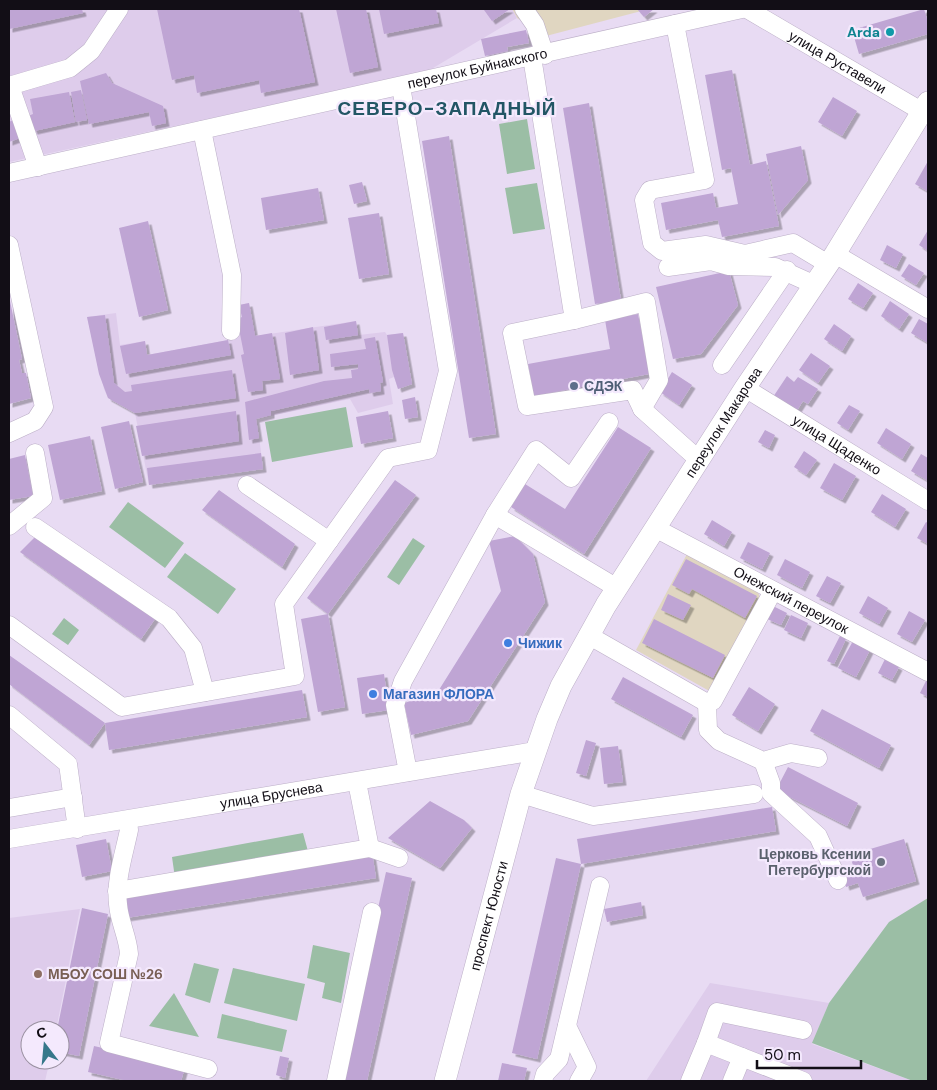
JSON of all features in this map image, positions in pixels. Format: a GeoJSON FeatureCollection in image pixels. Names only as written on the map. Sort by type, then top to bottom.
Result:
{"type":"FeatureCollection","features":[{"type":"Feature","properties":{"kind":"main road","name":"переулок Макарова"},"geometry":{"type":"LineString","coordinates":[[535,751],[561,686],[588,635],[745,388],[832,259],[926,109]]}},
{"type":"Feature","properties":{"kind":"main road","name":"проспект Юности"},"geometry":{"type":"LineString","coordinates":[[445,1081],[521,794],[535,751]]}},
{"type":"Feature","properties":{"kind":"street"},"geometry":{"type":"LineString","coordinates":[[38,167],[9,86],[70,68],[91,51],[119,9]]}},
{"type":"Feature","properties":{"kind":"street"},"geometry":{"type":"LineString","coordinates":[[524,9],[535,25],[574,320]]}},
{"type":"Feature","properties":{"kind":"street","name":"переулок Буйнакского"},"geometry":{"type":"LineString","coordinates":[[9,173],[539,56],[742,9]]}},
{"type":"Feature","properties":{"kind":"street","name":"улица Руставели"},"geometry":{"type":"LineString","coordinates":[[747,9],[926,109]]}},
{"type":"Feature","properties":{"kind":"street"},"geometry":{"type":"LineString","coordinates":[[675,24],[705,180],[650,190],[644,200],[652,243],[662,251],[706,245],[745,254],[792,243],[832,259],[928,309]]}},
{"type":"Feature","properties":{"kind":"street"},"geometry":{"type":"LineString","coordinates":[[9,625],[122,707],[295,676],[284,604],[388,458],[428,450],[448,372],[401,86]]}},
{"type":"Feature","properties":{"kind":"street"},"geometry":{"type":"LineString","coordinates":[[202,130],[232,275],[231,331]]}},
{"type":"Feature","properties":{"kind":"street"},"geometry":{"type":"LineString","coordinates":[[9,245],[44,407],[34,421],[9,433]]}},
{"type":"Feature","properties":{"kind":"street"},"geometry":{"type":"LineString","coordinates":[[668,267],[710,261],[728,266],[775,267],[787,270],[815,285]]}},
{"type":"Feature","properties":{"kind":"street"},"geometry":{"type":"LineString","coordinates":[[722,365],[787,270]]}},
{"type":"Feature","properties":{"kind":"street"},"geometry":{"type":"LineString","coordinates":[[642,409],[659,380],[646,302],[512,333],[527,406],[632,390],[642,409],[699,460]]}},
{"type":"Feature","properties":{"kind":"street","name":"улица Щаденко"},"geometry":{"type":"LineString","coordinates":[[745,388],[928,501]]}},
{"type":"Feature","properties":{"kind":"street"},"geometry":{"type":"LineString","coordinates":[[408,772],[395,705],[403,681],[464,567],[536,450],[571,478],[609,422]]}},
{"type":"Feature","properties":{"kind":"street"},"geometry":{"type":"LineString","coordinates":[[9,526],[43,498],[35,453]]}},
{"type":"Feature","properties":{"kind":"street"},"geometry":{"type":"LineString","coordinates":[[247,485],[329,541]]}},
{"type":"Feature","properties":{"kind":"street"},"geometry":{"type":"LineString","coordinates":[[495,515],[617,588]]}},
{"type":"Feature","properties":{"kind":"street"},"geometry":{"type":"LineString","coordinates":[[35,527],[169,618],[193,648],[205,692]]}},
{"type":"Feature","properties":{"kind":"street","name":"Онежский переулок"},"geometry":{"type":"LineString","coordinates":[[655,528],[928,672]]}},
{"type":"Feature","properties":{"kind":"street"},"geometry":{"type":"LineString","coordinates":[[588,635],[706,703],[713,701],[773,591]]}},
{"type":"Feature","properties":{"kind":"street"},"geometry":{"type":"LineString","coordinates":[[706,703],[708,730],[719,741],[763,761],[790,753],[818,758]]}},
{"type":"Feature","properties":{"kind":"street"},"geometry":{"type":"LineString","coordinates":[[9,715],[68,764],[77,828]]}},
{"type":"Feature","properties":{"kind":"street","name":"улица Бруснева"},"geometry":{"type":"LineString","coordinates":[[9,839],[128,821],[535,751]]}},
{"type":"Feature","properties":{"kind":"street"},"geometry":{"type":"LineString","coordinates":[[763,761],[771,783],[771,793],[818,836],[838,880]]}},
{"type":"Feature","properties":{"kind":"street"},"geometry":{"type":"LineString","coordinates":[[357,782],[370,848]]}},
{"type":"Feature","properties":{"kind":"street"},"geometry":{"type":"LineString","coordinates":[[521,794],[593,816],[754,794]]}},
{"type":"Feature","properties":{"kind":"street"},"geometry":{"type":"LineString","coordinates":[[9,808],[73,797]]}},
{"type":"Feature","properties":{"kind":"street"},"geometry":{"type":"LineString","coordinates":[[128,821],[129,830],[117,891],[118,906],[128,941],[129,954],[109,1043],[208,1069]]}},
{"type":"Feature","properties":{"kind":"street"},"geometry":{"type":"LineString","coordinates":[[117,891],[370,848],[399,858]]}},
{"type":"Feature","properties":{"kind":"street"},"geometry":{"type":"LineString","coordinates":[[543,1081],[545,1074],[559,1060],[600,886]]}},
{"type":"Feature","properties":{"kind":"street"},"geometry":{"type":"LineString","coordinates":[[336,1081],[372,912]]}},
{"type":"Feature","properties":{"kind":"street"},"geometry":{"type":"LineString","coordinates":[[690,1081],[717,1012],[803,1030]]}},
{"type":"Feature","properties":{"kind":"street"},"geometry":{"type":"LineString","coordinates":[[567,1026],[587,1067],[579,1081]]}},
{"type":"Feature","properties":{"kind":"street"},"geometry":{"type":"LineString","coordinates":[[706,1043],[742,1058],[778,1077],[803,1081]]}},
{"type":"Feature","properties":{"kind":"street"},"geometry":{"type":"LineString","coordinates":[[732,1081],[742,1058]]}},
{"type":"Feature","properties":{"kind":"shaded area"},"geometry":{"type":"Polygon","coordinates":[[[9,9],[512,9],[517,18],[428,71],[9,162],[9,9]]]}},
{"type":"Feature","properties":{"kind":"shaded area"},"geometry":{"type":"Polygon","coordinates":[[[512,9],[649,9],[546,36],[517,18],[512,9]]]}},
{"type":"Feature","properties":{"kind":"shaded area"},"geometry":{"type":"Polygon","coordinates":[[[249,303],[256,336],[356,321],[359,335],[385,332],[387,335],[403,333],[412,384],[398,389],[394,377],[389,379],[393,404],[358,413],[350,399],[257,419],[263,469],[149,485],[135,413],[108,398],[104,389],[87,317],[116,313],[120,345],[145,341],[147,355],[228,340],[225,308],[249,303]]]}},
{"type":"Feature","properties":{"kind":"shaded area"},"geometry":{"type":"Polygon","coordinates":[[[687,554],[757,590],[762,602],[713,693],[636,650],[687,554]]]}},
{"type":"Feature","properties":{"kind":"shaded area","name":"МБОУ СОШ №26"},"geometry":{"type":"Polygon","coordinates":[[[80,909],[58,1020],[20,1020],[20,1070],[48,1070],[45,1081],[9,1081],[9,918],[80,909]]]}},
{"type":"Feature","properties":{"kind":"shaded area"},"geometry":{"type":"Polygon","coordinates":[[[710,983],[829,1003],[812,1044],[913,1081],[646,1081],[710,983]]]}},
{"type":"Feature","properties":{"kind":"green space"},"geometry":{"type":"Polygon","coordinates":[[[527,119],[535,169],[507,174],[499,124],[527,119]]]}},
{"type":"Feature","properties":{"kind":"green space"},"geometry":{"type":"Polygon","coordinates":[[[537,183],[545,229],[513,234],[505,188],[537,183]]]}},
{"type":"Feature","properties":{"kind":"green space"},"geometry":{"type":"Polygon","coordinates":[[[346,407],[353,447],[272,462],[265,422],[346,407]]]}},
{"type":"Feature","properties":{"kind":"green space"},"geometry":{"type":"Polygon","coordinates":[[[128,502],[184,543],[165,568],[109,527],[128,502]]]}},
{"type":"Feature","properties":{"kind":"green space"},"geometry":{"type":"Polygon","coordinates":[[[413,538],[425,546],[399,585],[387,577],[413,538]]]}},
{"type":"Feature","properties":{"kind":"green space"},"geometry":{"type":"Polygon","coordinates":[[[185,553],[236,589],[218,614],[167,577],[185,553]]]}},
{"type":"Feature","properties":{"kind":"green space"},"geometry":{"type":"Polygon","coordinates":[[[64,618],[79,630],[68,645],[52,634],[64,618]]]}},
{"type":"Feature","properties":{"kind":"green space"},"geometry":{"type":"Polygon","coordinates":[[[303,833],[309,855],[175,878],[172,857],[303,833]]]}},
{"type":"Feature","properties":{"kind":"green space"},"geometry":{"type":"Polygon","coordinates":[[[928,898],[928,1081],[913,1081],[812,1043],[829,1003],[889,922],[928,898]]]}},
{"type":"Feature","properties":{"kind":"green space"},"geometry":{"type":"Polygon","coordinates":[[[313,945],[350,953],[341,1003],[322,998],[325,983],[307,978],[313,945]]]}},
{"type":"Feature","properties":{"kind":"green space"},"geometry":{"type":"Polygon","coordinates":[[[194,963],[219,969],[210,1003],[185,995],[194,963]]]}},
{"type":"Feature","properties":{"kind":"green space"},"geometry":{"type":"Polygon","coordinates":[[[233,968],[305,984],[297,1021],[224,1003],[233,968]]]}},
{"type":"Feature","properties":{"kind":"green space"},"geometry":{"type":"Polygon","coordinates":[[[174,993],[199,1037],[149,1026],[174,993]]]}},
{"type":"Feature","properties":{"kind":"green space"},"geometry":{"type":"Polygon","coordinates":[[[222,1014],[287,1030],[282,1052],[217,1038],[222,1014]]]}},
{"type":"Feature","properties":{"kind":"building"},"geometry":{"type":"Polygon","coordinates":[[[9,9],[82,9],[83,13],[9,29],[9,9]]]}},
{"type":"Feature","properties":{"kind":"building"},"geometry":{"type":"Polygon","coordinates":[[[157,9],[299,9],[315,82],[261,93],[259,80],[197,93],[194,75],[172,80],[157,9]]]}},
{"type":"Feature","properties":{"kind":"building"},"geometry":{"type":"Polygon","coordinates":[[[336,9],[366,9],[378,67],[350,73],[336,9]]]}},
{"type":"Feature","properties":{"kind":"building"},"geometry":{"type":"Polygon","coordinates":[[[379,9],[436,9],[439,23],[384,34],[379,9]]]}},
{"type":"Feature","properties":{"kind":"building"},"geometry":{"type":"Polygon","coordinates":[[[510,9],[492,21],[484,10],[510,9]]]}},
{"type":"Feature","properties":{"kind":"building"},"geometry":{"type":"Polygon","coordinates":[[[637,9],[654,9],[644,17],[637,9]]]}},
{"type":"Feature","properties":{"kind":"building","name":"Arda"},"geometry":{"type":"Polygon","coordinates":[[[924,9],[928,23],[928,34],[859,54],[852,30],[924,9]]]}},
{"type":"Feature","properties":{"kind":"building"},"geometry":{"type":"Polygon","coordinates":[[[526,30],[529,43],[507,47],[508,51],[485,56],[481,39],[526,30]]]}},
{"type":"Feature","properties":{"kind":"building"},"geometry":{"type":"Polygon","coordinates":[[[732,70],[750,165],[766,161],[779,226],[722,237],[718,220],[666,230],[661,203],[713,193],[716,208],[738,204],[731,168],[722,170],[705,75],[732,70]]]}},
{"type":"Feature","properties":{"kind":"building"},"geometry":{"type":"Polygon","coordinates":[[[106,73],[112,83],[163,106],[166,123],[152,126],[149,112],[89,124],[80,81],[106,73]]]}},
{"type":"Feature","properties":{"kind":"building"},"geometry":{"type":"Polygon","coordinates":[[[81,90],[87,120],[76,122],[71,92],[81,90]]]}},
{"type":"Feature","properties":{"kind":"building"},"geometry":{"type":"Polygon","coordinates":[[[69,92],[75,122],[34,131],[28,116],[33,114],[30,99],[69,92]]]}},
{"type":"Feature","properties":{"kind":"building"},"geometry":{"type":"Polygon","coordinates":[[[833,97],[857,111],[842,136],[818,122],[833,97]]]}},
{"type":"Feature","properties":{"kind":"building"},"geometry":{"type":"Polygon","coordinates":[[[589,103],[621,300],[595,304],[563,108],[589,103]]]}},
{"type":"Feature","properties":{"kind":"building"},"geometry":{"type":"Polygon","coordinates":[[[13,120],[20,138],[9,142],[9,122],[13,120]]]}},
{"type":"Feature","properties":{"kind":"building"},"geometry":{"type":"Polygon","coordinates":[[[449,136],[496,434],[469,438],[422,141],[449,136]]]}},
{"type":"Feature","properties":{"kind":"building"},"geometry":{"type":"Polygon","coordinates":[[[801,146],[808,180],[778,215],[766,154],[801,146]]]}},
{"type":"Feature","properties":{"kind":"building"},"geometry":{"type":"Polygon","coordinates":[[[928,161],[928,189],[927,191],[915,184],[928,161]]]}},
{"type":"Feature","properties":{"kind":"building"},"geometry":{"type":"Polygon","coordinates":[[[362,182],[367,201],[354,204],[349,185],[362,182]]]}},
{"type":"Feature","properties":{"kind":"building"},"geometry":{"type":"Polygon","coordinates":[[[318,188],[324,220],[266,230],[261,198],[318,188]]]}},
{"type":"Feature","properties":{"kind":"building"},"geometry":{"type":"Polygon","coordinates":[[[379,213],[389,274],[359,279],[348,218],[379,213]]]}},
{"type":"Feature","properties":{"kind":"building"},"geometry":{"type":"Polygon","coordinates":[[[148,221],[168,310],[139,317],[119,228],[148,221]]]}},
{"type":"Feature","properties":{"kind":"building"},"geometry":{"type":"Polygon","coordinates":[[[928,230],[928,251],[919,245],[928,230]]]}},
{"type":"Feature","properties":{"kind":"building"},"geometry":{"type":"Polygon","coordinates":[[[887,245],[903,254],[896,268],[880,260],[887,245]]]}},
{"type":"Feature","properties":{"kind":"building"},"geometry":{"type":"Polygon","coordinates":[[[909,264],[924,273],[916,285],[901,276],[909,264]]]}},
{"type":"Feature","properties":{"kind":"building"},"geometry":{"type":"Polygon","coordinates":[[[729,271],[738,305],[701,354],[673,359],[656,287],[729,271]]]}},
{"type":"Feature","properties":{"kind":"building"},"geometry":{"type":"Polygon","coordinates":[[[858,283],[873,293],[863,308],[848,299],[858,283]]]}},
{"type":"Feature","properties":{"kind":"building"},"geometry":{"type":"Polygon","coordinates":[[[10,301],[22,359],[19,360],[22,373],[26,373],[31,398],[9,404],[10,301]]]}},
{"type":"Feature","properties":{"kind":"building"},"geometry":{"type":"Polygon","coordinates":[[[890,301],[909,314],[899,329],[881,316],[890,301]]]}},
{"type":"Feature","properties":{"kind":"building"},"geometry":{"type":"Polygon","coordinates":[[[249,303],[255,336],[272,333],[280,379],[262,381],[263,390],[248,392],[241,355],[244,354],[237,319],[242,317],[239,305],[249,303]]]}},
{"type":"Feature","properties":{"kind":"building"},"geometry":{"type":"Polygon","coordinates":[[[638,314],[649,374],[534,396],[528,364],[610,349],[605,320],[638,314]]]}},
{"type":"Feature","properties":{"kind":"building"},"geometry":{"type":"Polygon","coordinates":[[[105,315],[114,383],[125,392],[132,391],[131,385],[232,370],[236,398],[135,413],[108,398],[99,374],[87,317],[105,315]]]}},
{"type":"Feature","properties":{"kind":"building"},"geometry":{"type":"Polygon","coordinates":[[[919,319],[928,324],[928,343],[911,333],[919,319]]]}},
{"type":"Feature","properties":{"kind":"building"},"geometry":{"type":"Polygon","coordinates":[[[356,321],[358,335],[326,340],[324,327],[356,321]]]}},
{"type":"Feature","properties":{"kind":"building"},"geometry":{"type":"Polygon","coordinates":[[[834,324],[851,336],[842,351],[824,339],[834,324]]]}},
{"type":"Feature","properties":{"kind":"building"},"geometry":{"type":"Polygon","coordinates":[[[313,327],[319,370],[290,375],[285,333],[313,327]]]}},
{"type":"Feature","properties":{"kind":"building"},"geometry":{"type":"Polygon","coordinates":[[[403,333],[412,384],[398,389],[392,370],[387,335],[403,333]]]}},
{"type":"Feature","properties":{"kind":"building"},"geometry":{"type":"Polygon","coordinates":[[[375,337],[383,382],[380,383],[381,391],[370,393],[369,389],[271,411],[271,415],[256,419],[259,438],[249,440],[245,402],[324,381],[352,378],[351,370],[358,369],[358,364],[331,367],[330,354],[366,349],[364,339],[375,337]]]}},
{"type":"Feature","properties":{"kind":"building"},"geometry":{"type":"Polygon","coordinates":[[[228,340],[231,355],[126,374],[120,346],[145,341],[147,355],[228,340]]]}},
{"type":"Feature","properties":{"kind":"building"},"geometry":{"type":"Polygon","coordinates":[[[811,353],[830,366],[818,383],[799,370],[811,353]]]}},
{"type":"Feature","properties":{"kind":"building"},"geometry":{"type":"Polygon","coordinates":[[[672,372],[692,385],[679,405],[660,392],[672,372]]]}},
{"type":"Feature","properties":{"kind":"building"},"geometry":{"type":"Polygon","coordinates":[[[787,376],[794,382],[798,377],[818,389],[808,404],[803,401],[796,412],[773,397],[787,376]]]}},
{"type":"Feature","properties":{"kind":"building"},"geometry":{"type":"Polygon","coordinates":[[[415,397],[418,417],[405,419],[402,400],[415,397]]]}},
{"type":"Feature","properties":{"kind":"building"},"geometry":{"type":"Polygon","coordinates":[[[849,405],[860,411],[848,430],[837,423],[849,405]]]}},
{"type":"Feature","properties":{"kind":"building"},"geometry":{"type":"Polygon","coordinates":[[[236,411],[239,441],[142,456],[136,426],[236,411]]]}},
{"type":"Feature","properties":{"kind":"building"},"geometry":{"type":"Polygon","coordinates":[[[388,411],[393,438],[361,444],[356,417],[388,411]]]}},
{"type":"Feature","properties":{"kind":"building"},"geometry":{"type":"Polygon","coordinates":[[[129,421],[143,482],[115,489],[101,427],[129,421]]]}},
{"type":"Feature","properties":{"kind":"building"},"geometry":{"type":"Polygon","coordinates":[[[618,427],[651,448],[584,554],[511,507],[525,484],[565,509],[618,427]]]}},
{"type":"Feature","properties":{"kind":"building"},"geometry":{"type":"Polygon","coordinates":[[[886,428],[911,444],[902,459],[877,443],[886,428]]]}},
{"type":"Feature","properties":{"kind":"building"},"geometry":{"type":"Polygon","coordinates":[[[765,430],[775,435],[769,448],[758,442],[765,430]]]}},
{"type":"Feature","properties":{"kind":"building"},"geometry":{"type":"Polygon","coordinates":[[[90,436],[102,491],[60,500],[48,445],[90,436]]]}},
{"type":"Feature","properties":{"kind":"building"},"geometry":{"type":"Polygon","coordinates":[[[804,451],[817,460],[806,475],[794,467],[804,451]]]}},
{"type":"Feature","properties":{"kind":"building"},"geometry":{"type":"Polygon","coordinates":[[[261,453],[263,469],[149,485],[147,468],[261,453]]]}},
{"type":"Feature","properties":{"kind":"building"},"geometry":{"type":"Polygon","coordinates":[[[921,454],[928,458],[928,481],[911,471],[921,454]]]}},
{"type":"Feature","properties":{"kind":"building"},"geometry":{"type":"Polygon","coordinates":[[[25,455],[33,496],[9,500],[9,459],[25,455]]]}},
{"type":"Feature","properties":{"kind":"building"},"geometry":{"type":"Polygon","coordinates":[[[834,463],[856,476],[842,500],[820,488],[834,463]]]}},
{"type":"Feature","properties":{"kind":"building"},"geometry":{"type":"Polygon","coordinates":[[[395,480],[416,495],[328,614],[307,598],[395,480]]]}},
{"type":"Feature","properties":{"kind":"building"},"geometry":{"type":"Polygon","coordinates":[[[219,490],[295,544],[282,567],[202,510],[219,490]]]}},
{"type":"Feature","properties":{"kind":"building"},"geometry":{"type":"Polygon","coordinates":[[[882,494],[906,509],[895,527],[871,512],[882,494]]]}},
{"type":"Feature","properties":{"kind":"building"},"geometry":{"type":"Polygon","coordinates":[[[712,520],[732,532],[724,546],[704,534],[712,520]]]}},
{"type":"Feature","properties":{"kind":"building"},"geometry":{"type":"Polygon","coordinates":[[[926,522],[928,523],[928,544],[917,538],[926,522]]]}},
{"type":"Feature","properties":{"kind":"building"},"geometry":{"type":"Polygon","coordinates":[[[39,533],[157,616],[141,639],[20,552],[39,533]]]}},
{"type":"Feature","properties":{"kind":"building"},"geometry":{"type":"Polygon","coordinates":[[[515,536],[533,554],[545,602],[468,721],[411,735],[404,703],[437,693],[501,591],[489,541],[515,536]]]}},
{"type":"Feature","properties":{"kind":"building"},"geometry":{"type":"Polygon","coordinates":[[[748,542],[770,553],[762,569],[740,558],[748,542]]]}},
{"type":"Feature","properties":{"kind":"building"},"geometry":{"type":"Polygon","coordinates":[[[686,559],[757,596],[745,618],[692,589],[689,594],[672,585],[686,559]]]}},
{"type":"Feature","properties":{"kind":"building"},"geometry":{"type":"Polygon","coordinates":[[[785,559],[810,572],[802,588],[777,575],[785,559]]]}},
{"type":"Feature","properties":{"kind":"building"},"geometry":{"type":"Polygon","coordinates":[[[827,576],[841,583],[830,603],[816,596],[827,576]]]}},
{"type":"Feature","properties":{"kind":"building"},"geometry":{"type":"Polygon","coordinates":[[[668,594],[691,605],[683,620],[661,610],[668,594]]]}},
{"type":"Feature","properties":{"kind":"building"},"geometry":{"type":"Polygon","coordinates":[[[868,596],[888,608],[879,624],[859,613],[868,596]]]}},
{"type":"Feature","properties":{"kind":"building"},"geometry":{"type":"Polygon","coordinates":[[[773,606],[787,613],[781,625],[767,619],[773,606]]]}},
{"type":"Feature","properties":{"kind":"building"},"geometry":{"type":"Polygon","coordinates":[[[909,611],[925,620],[912,642],[897,634],[909,611]]]}},
{"type":"Feature","properties":{"kind":"building"},"geometry":{"type":"Polygon","coordinates":[[[328,614],[345,707],[318,712],[301,619],[328,614]]]}},
{"type":"Feature","properties":{"kind":"building"},"geometry":{"type":"Polygon","coordinates":[[[791,615],[808,623],[801,638],[784,630],[791,615]]]}},
{"type":"Feature","properties":{"kind":"building"},"geometry":{"type":"Polygon","coordinates":[[[654,619],[725,655],[713,678],[642,643],[654,619]]]}},
{"type":"Feature","properties":{"kind":"building"},"geometry":{"type":"Polygon","coordinates":[[[840,636],[846,639],[834,664],[827,661],[840,636]]]}},
{"type":"Feature","properties":{"kind":"building"},"geometry":{"type":"Polygon","coordinates":[[[853,641],[870,650],[856,677],[838,668],[853,641]]]}},
{"type":"Feature","properties":{"kind":"building"},"geometry":{"type":"Polygon","coordinates":[[[9,655],[105,723],[89,745],[9,684],[9,655]]]}},
{"type":"Feature","properties":{"kind":"building"},"geometry":{"type":"Polygon","coordinates":[[[885,659],[899,667],[892,680],[878,673],[885,659]]]}},
{"type":"Feature","properties":{"kind":"building","name":"Магазин ФЛОРА"},"geometry":{"type":"Polygon","coordinates":[[[384,674],[389,710],[362,714],[357,678],[384,674]]]}},
{"type":"Feature","properties":{"kind":"building"},"geometry":{"type":"Polygon","coordinates":[[[623,677],[693,715],[681,737],[611,699],[623,677]]]}},
{"type":"Feature","properties":{"kind":"building"},"geometry":{"type":"Polygon","coordinates":[[[928,677],[928,697],[920,693],[928,677]]]}},
{"type":"Feature","properties":{"kind":"building"},"geometry":{"type":"Polygon","coordinates":[[[749,687],[775,704],[758,731],[732,715],[749,687]]]}},
{"type":"Feature","properties":{"kind":"building"},"geometry":{"type":"Polygon","coordinates":[[[302,690],[307,717],[109,750],[105,723],[302,690]]]}},
{"type":"Feature","properties":{"kind":"building"},"geometry":{"type":"Polygon","coordinates":[[[822,709],[891,745],[879,768],[810,731],[822,709]]]}},
{"type":"Feature","properties":{"kind":"building"},"geometry":{"type":"Polygon","coordinates":[[[586,740],[596,743],[586,776],[576,773],[586,740]]]}},
{"type":"Feature","properties":{"kind":"building"},"geometry":{"type":"Polygon","coordinates":[[[618,746],[623,782],[604,784],[600,748],[618,746]]]}},
{"type":"Feature","properties":{"kind":"building"},"geometry":{"type":"Polygon","coordinates":[[[788,767],[858,803],[847,826],[776,790],[788,767]]]}},
{"type":"Feature","properties":{"kind":"building"},"geometry":{"type":"Polygon","coordinates":[[[430,801],[464,820],[472,828],[440,868],[388,838],[430,801]]]}},
{"type":"Feature","properties":{"kind":"building"},"geometry":{"type":"Polygon","coordinates":[[[772,807],[776,831],[581,864],[577,839],[772,807]]]}},
{"type":"Feature","properties":{"kind":"building"},"geometry":{"type":"Polygon","coordinates":[[[106,839],[112,871],[82,877],[76,845],[106,839]]]}},
{"type":"Feature","properties":{"kind":"building","name":"Церковь Ксении Петербургской"},"geometry":{"type":"Polygon","coordinates":[[[904,839],[916,881],[863,897],[858,883],[846,887],[842,873],[854,869],[850,855],[904,839]]]}},
{"type":"Feature","properties":{"kind":"building"},"geometry":{"type":"Polygon","coordinates":[[[372,852],[376,878],[126,918],[121,893],[372,852]]]}},
{"type":"Feature","properties":{"kind":"building"},"geometry":{"type":"Polygon","coordinates":[[[556,858],[581,864],[537,1059],[512,1053],[556,858]]]}},
{"type":"Feature","properties":{"kind":"building"},"geometry":{"type":"Polygon","coordinates":[[[386,872],[412,878],[367,1081],[340,1081],[386,872]]]}},
{"type":"Feature","properties":{"kind":"building"},"geometry":{"type":"Polygon","coordinates":[[[641,902],[643,915],[607,922],[604,909],[641,902]]]}},
{"type":"Feature","properties":{"kind":"building"},"geometry":{"type":"Polygon","coordinates":[[[82,908],[108,914],[79,1056],[70,1054],[70,1020],[59,1020],[82,908]]]}},
{"type":"Feature","properties":{"kind":"building"},"geometry":{"type":"Polygon","coordinates":[[[94,1046],[185,1067],[181,1081],[128,1081],[88,1072],[94,1046]]]}},
{"type":"Feature","properties":{"kind":"building"},"geometry":{"type":"Polygon","coordinates":[[[280,1056],[289,1058],[285,1078],[276,1075],[280,1056]]]}},
{"type":"Feature","properties":{"kind":"building"},"geometry":{"type":"Polygon","coordinates":[[[502,1063],[527,1068],[524,1081],[498,1081],[502,1063]]]}},
{"type":"Feature","properties":{"kind":"place","name":"Arda"},"geometry":{"type":"Point","coordinates":[890,32]}},
{"type":"Feature","properties":{"kind":"place","name":"СДЭК"},"geometry":{"type":"Point","coordinates":[574,386]}},
{"type":"Feature","properties":{"kind":"place","name":"Чижик"},"geometry":{"type":"Point","coordinates":[508,643]}},
{"type":"Feature","properties":{"kind":"place","name":"Магазин ФЛОРА"},"geometry":{"type":"Point","coordinates":[373,694]}},
{"type":"Feature","properties":{"kind":"place","name":"Церковь Ксении Петербургской"},"geometry":{"type":"Point","coordinates":[881,862]}},
{"type":"Feature","properties":{"kind":"place","name":"МБОУ СОШ №26"},"geometry":{"type":"Point","coordinates":[38,974]}},
{"type":"Feature","properties":{"kind":"district","name":"СЕВЕРО-ЗАПАДНЫЙ"},"geometry":{"type":"Point","coordinates":[447,108]}}]}
